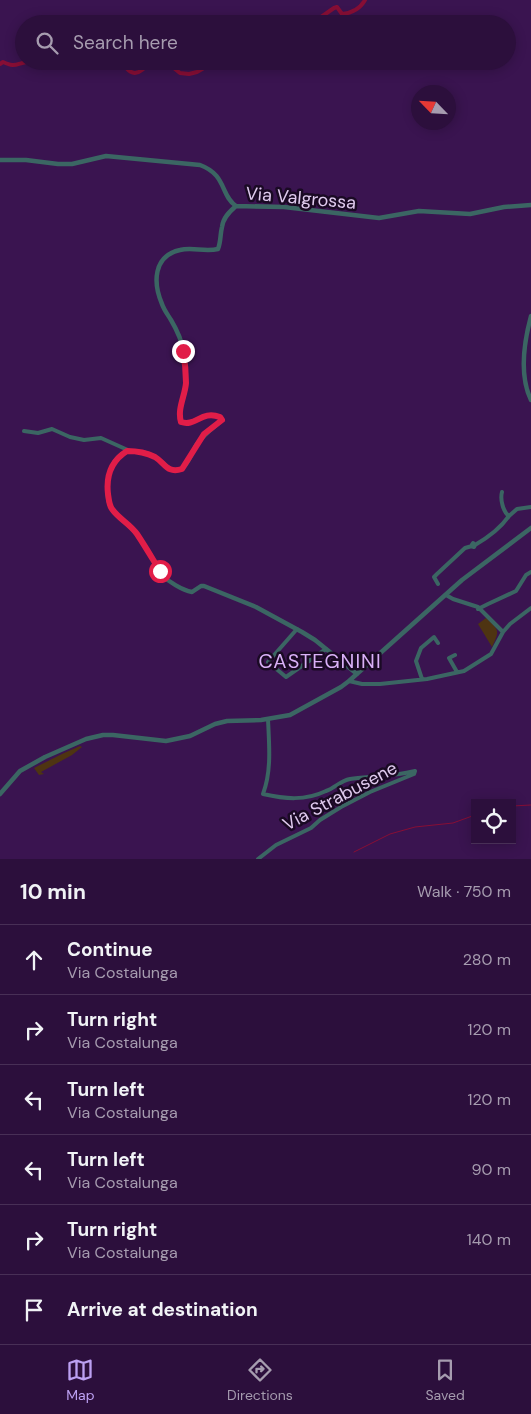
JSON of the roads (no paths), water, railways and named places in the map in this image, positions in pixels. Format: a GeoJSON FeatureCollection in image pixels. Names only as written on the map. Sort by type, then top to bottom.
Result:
{"type":"FeatureCollection","features":[{"type":"Feature","properties":{"kind":"street","name":"Via Valgrossa"},"geometry":{"type":"LineString","coordinates":[[0,160],[72,164],[106,156],[200,165],[208,168],[215,174],[231,203],[236,206],[284,206],[380,218],[420,211],[470,214],[504,207],[531,205]]}},
{"type":"Feature","properties":{"kind":"street"},"geometry":{"type":"LineString","coordinates":[[24,431],[38,433],[52,429],[70,437],[84,440],[101,438],[130,450],[153,456],[166,467],[173,470],[180,470],[185,467],[204,434],[222,420],[220,417],[211,414],[190,423],[181,422],[180,410],[186,385],[186,367],[183,351],[173,323],[162,305],[156,275],[162,261],[170,253],[192,248],[218,249],[222,226],[227,214],[236,206]]}},
{"type":"Feature","properties":{"kind":"street"},"geometry":{"type":"LineString","coordinates":[[531,316],[524,370],[524,377],[531,400]]}},
{"type":"Feature","properties":{"kind":"street"},"geometry":{"type":"LineString","coordinates":[[130,450],[118,458],[111,468],[108,484],[109,502],[114,511],[136,533],[165,578],[188,591],[192,592],[204,586],[256,607],[297,629],[357,674]]}},
{"type":"Feature","properties":{"kind":"street"},"geometry":{"type":"LineString","coordinates":[[502,492],[501,497],[506,514],[509,516]]}},
{"type":"Feature","properties":{"kind":"street"},"geometry":{"type":"LineString","coordinates":[[438,584],[434,577],[465,548],[494,534],[517,509],[531,507]]}},
{"type":"Feature","properties":{"kind":"street"},"geometry":{"type":"LineString","coordinates":[[0,794],[20,770],[86,739],[113,734],[166,741],[190,736],[215,724],[227,721],[268,719],[290,715],[349,681],[462,580],[531,528]]}},
{"type":"Feature","properties":{"kind":"street"},"geometry":{"type":"LineString","coordinates":[[479,609],[516,591],[526,575],[531,572]]}},
{"type":"Feature","properties":{"kind":"street"},"geometry":{"type":"LineString","coordinates":[[446,595],[479,609],[502,632]]}},
{"type":"Feature","properties":{"kind":"street"},"geometry":{"type":"LineString","coordinates":[[349,681],[362,684],[422,679],[464,671],[490,653],[502,632],[531,608]]}},
{"type":"Feature","properties":{"kind":"street"},"geometry":{"type":"LineString","coordinates":[[297,629],[268,662],[286,677],[326,649]]}},
{"type":"Feature","properties":{"kind":"street"},"geometry":{"type":"LineString","coordinates":[[422,679],[416,661],[421,648],[434,637],[438,642]]}},
{"type":"Feature","properties":{"kind":"street"},"geometry":{"type":"LineString","coordinates":[[455,655],[449,658],[457,672]]}},
{"type":"Feature","properties":{"kind":"street","name":"Via Strabusene"},"geometry":{"type":"LineString","coordinates":[[258,859],[276,845],[311,828],[341,807],[370,792],[414,774],[415,771],[403,774],[347,779],[328,791],[298,799],[262,794],[269,769],[268,719]]}},
{"type":"Feature","properties":{"kind":"waterway"},"geometry":{"type":"LineString","coordinates":[[324,15],[337,7],[342,14],[352,12],[361,6],[365,0]]}},
{"type":"Feature","properties":{"kind":"waterway"},"geometry":{"type":"LineString","coordinates":[[0,64],[3,62],[15,65]]}},
{"type":"Feature","properties":{"kind":"waterway"},"geometry":{"type":"LineString","coordinates":[[129,70],[132,73],[142,70]]}},
{"type":"Feature","properties":{"kind":"waterway"},"geometry":{"type":"LineString","coordinates":[[176,70],[180,73],[189,74],[200,70]]}},
{"type":"Feature","properties":{"kind":"waterway"},"geometry":{"type":"LineString","coordinates":[[516,806],[531,805]]}},
{"type":"Feature","properties":{"kind":"waterway"},"geometry":{"type":"LineString","coordinates":[[354,852],[390,834],[415,827],[453,823],[471,816]]}},
{"type":"Feature","properties":{"kind":"district","name":"CASTEGNINI"},"geometry":{"type":"Point","coordinates":[320,661]}}]}
